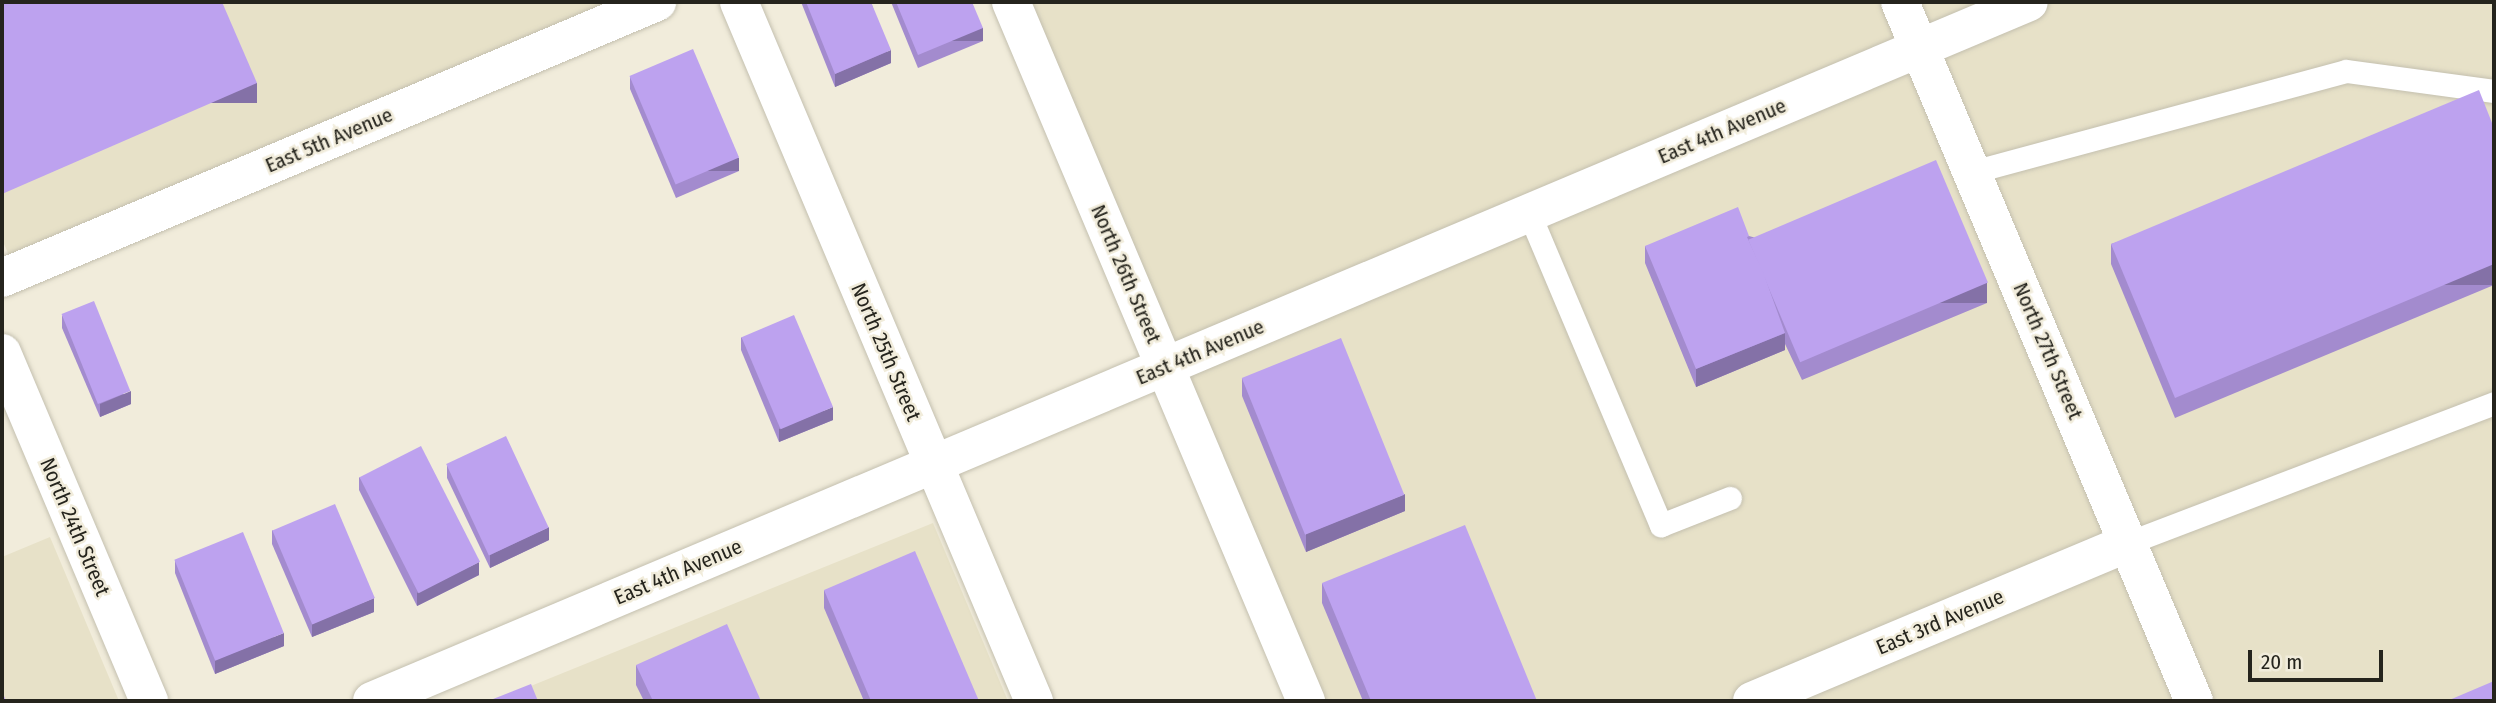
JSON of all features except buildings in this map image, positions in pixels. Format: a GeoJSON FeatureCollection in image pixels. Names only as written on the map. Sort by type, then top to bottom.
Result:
{"type":"FeatureCollection","features":[{"type":"Feature","properties":{"kind":"street","name":"East 5th Avenue"},"geometry":{"type":"LineString","coordinates":[[2,278],[657,2]]}},
{"type":"Feature","properties":{"kind":"street","name":"North 25th Street"},"geometry":{"type":"LineString","coordinates":[[739,2],[1034,701]]}},
{"type":"Feature","properties":{"kind":"street","name":"North 26th Street"},"geometry":{"type":"LineString","coordinates":[[1011,2],[1306,701]]}},
{"type":"Feature","properties":{"kind":"street","name":"North 27th Street"},"geometry":{"type":"LineString","coordinates":[[1900,2],[2194,701]]}},
{"type":"Feature","properties":{"kind":"street","name":"East 4th Avenue"},"geometry":{"type":"LineString","coordinates":[[372,701],[2029,2]]}},
{"type":"Feature","properties":{"kind":"street","name":"North 24th Street"},"geometry":{"type":"LineString","coordinates":[[2,353],[149,701]]}},
{"type":"Feature","properties":{"kind":"street","name":"East 3rd Avenue"},"geometry":{"type":"LineString","coordinates":[[1752,701],[2128,543]]}},
{"type":"Feature","properties":{"kind":"lane"},"geometry":{"type":"LineString","coordinates":[[1972,172],[2346,71],[2494,91]]}},
{"type":"Feature","properties":{"kind":"lane"},"geometry":{"type":"LineString","coordinates":[[1529,213],[1661,525],[1730,498]]}},
{"type":"Feature","properties":{"kind":"lane"},"geometry":{"type":"LineString","coordinates":[[2128,543],[2494,403]]}},
{"type":"Feature","properties":{"kind":"shaded area"},"geometry":{"type":"Polygon","coordinates":[[[2,2],[635,2],[11,259],[2,240],[2,2]]]}},
{"type":"Feature","properties":{"kind":"shaded area"},"geometry":{"type":"Polygon","coordinates":[[[1000,2],[2494,2],[2494,701],[1293,701],[1000,2]]]}},
{"type":"Feature","properties":{"kind":"shaded area"},"geometry":{"type":"Polygon","coordinates":[[[933,523],[1008,701],[494,701],[933,523]]]}},
{"type":"Feature","properties":{"kind":"shaded area"},"geometry":{"type":"Polygon","coordinates":[[[50,537],[119,701],[2,701],[2,557],[50,537]]]}}]}
